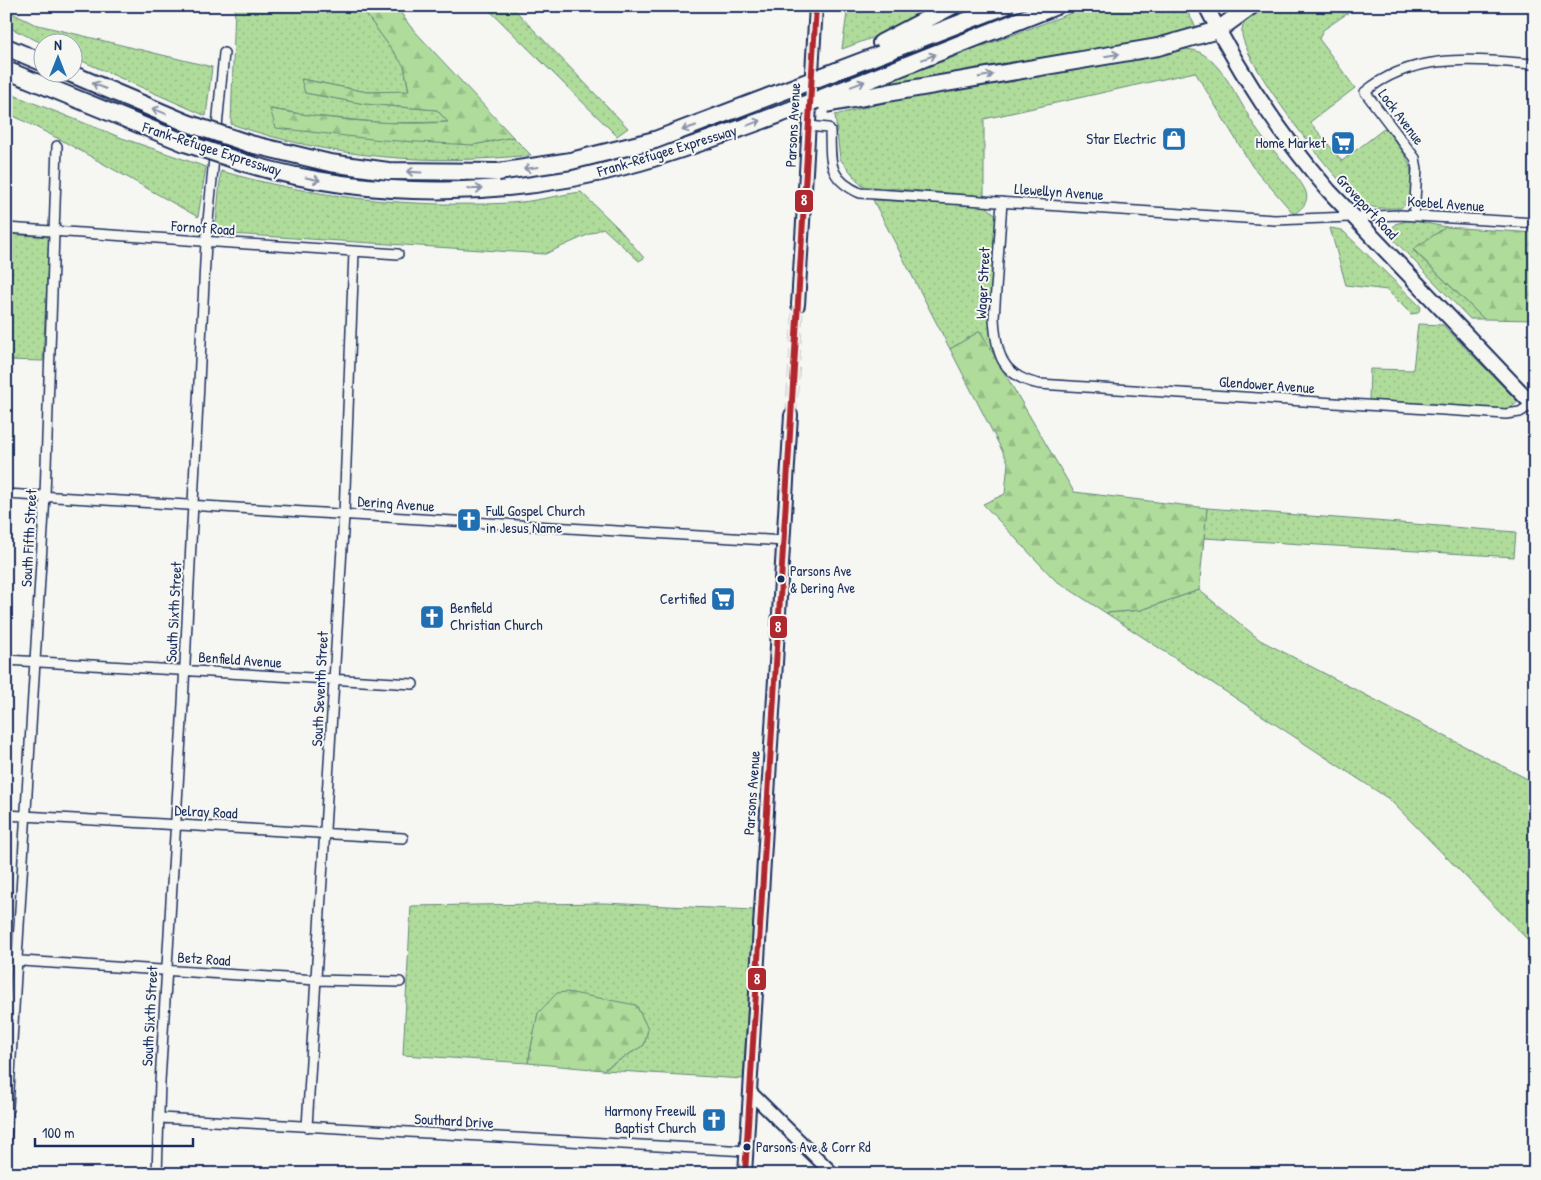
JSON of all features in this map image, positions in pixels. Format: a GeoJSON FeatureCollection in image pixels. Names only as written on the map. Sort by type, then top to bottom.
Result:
{"type":"FeatureCollection","features":[{"type":"Feature","properties":{"kind":"highway"},"geometry":{"type":"LineString","coordinates":[[881,49],[952,6]]}},
{"type":"Feature","properties":{"kind":"highway","name":"Frank-Refugee Expressway"},"geometry":{"type":"LineString","coordinates":[[6,70],[185,143],[248,164],[320,181],[387,188],[442,190],[501,180],[611,152],[714,119],[881,49],[1005,6]]}},
{"type":"Feature","properties":{"kind":"highway","name":"Frank-Refugee Expressway"},"geometry":{"type":"LineString","coordinates":[[82,78],[187,123],[250,144],[330,163],[388,171],[501,180],[586,175],[640,162],[780,114],[1056,6]]}},
{"type":"Feature","properties":{"kind":"highway"},"geometry":{"type":"LineString","coordinates":[[780,114],[887,93],[1158,47],[1218,30],[1251,6]]}},
{"type":"Feature","properties":{"kind":"highway"},"geometry":{"type":"LineString","coordinates":[[6,47],[32,58]]}},
{"type":"Feature","properties":{"kind":"highway"},"geometry":{"type":"LineString","coordinates":[[6,80],[85,103]]}},
{"type":"Feature","properties":{"kind":"main road","name":"Groveport Road"},"geometry":{"type":"LineString","coordinates":[[1206,6],[1218,30],[1270,115],[1299,157],[1533,405]]}},
{"type":"Feature","properties":{"kind":"street","name":"Parsons Avenue"},"geometry":{"type":"LineString","coordinates":[[798,305],[816,6]]}},
{"type":"Feature","properties":{"kind":"street","name":"South Sixth Street"},"geometry":{"type":"LineString","coordinates":[[157,1174],[166,970],[185,671],[206,242],[224,52]]}},
{"type":"Feature","properties":{"kind":"street","name":"Lock Avenue"},"geometry":{"type":"LineString","coordinates":[[1414,216],[1418,169],[1415,158],[1365,92],[1391,74],[1427,63],[1464,60],[1535,64]]}},
{"type":"Feature","properties":{"kind":"street","name":"Llewellyn Avenue"},"geometry":{"type":"LineString","coordinates":[[809,126],[828,128],[830,131],[830,163],[833,170],[846,187],[860,193],[1274,220],[1355,218]]}},
{"type":"Feature","properties":{"kind":"street","name":"South Fifth Street"},"geometry":{"type":"LineString","coordinates":[[6,1140],[45,496],[56,232],[57,146]]}},
{"type":"Feature","properties":{"kind":"street","name":"Wager Street"},"geometry":{"type":"LineString","coordinates":[[1002,202],[994,318],[998,352],[1005,364]]}},
{"type":"Feature","properties":{"kind":"street","name":"Koebel Avenue"},"geometry":{"type":"LineString","coordinates":[[1355,218],[1414,216],[1535,223]]}},
{"type":"Feature","properties":{"kind":"street","name":"Fornof Road"},"geometry":{"type":"LineString","coordinates":[[6,228],[398,254]]}},
{"type":"Feature","properties":{"kind":"street","name":"South Seventh Street"},"geometry":{"type":"LineString","coordinates":[[307,1127],[344,515],[354,252]]}},
{"type":"Feature","properties":{"kind":"street","name":"Glendower Avenue"},"geometry":{"type":"LineString","coordinates":[[1005,364],[1019,378],[1039,384],[1506,414],[1520,412],[1533,405]]}},
{"type":"Feature","properties":{"kind":"street","name":"Parsons Avenue"},"geometry":{"type":"LineString","coordinates":[[746,1174],[791,415]]}},
{"type":"Feature","properties":{"kind":"street","name":"Dering Avenue"},"geometry":{"type":"LineString","coordinates":[[6,494],[784,542]]}},
{"type":"Feature","properties":{"kind":"street","name":"Benfield Avenue"},"geometry":{"type":"LineString","coordinates":[[6,660],[413,684]]}},
{"type":"Feature","properties":{"kind":"street","name":"Delray Road"},"geometry":{"type":"LineString","coordinates":[[6,815],[404,838]]}},
{"type":"Feature","properties":{"kind":"street","name":"Betz Road"},"geometry":{"type":"LineString","coordinates":[[6,960],[316,980],[400,982]]}},
{"type":"Feature","properties":{"kind":"street"},"geometry":{"type":"LineString","coordinates":[[751,1094],[833,1174]]}},
{"type":"Feature","properties":{"kind":"street","name":"Southard Drive"},"geometry":{"type":"LineString","coordinates":[[160,1118],[747,1151]]}},
{"type":"Feature","properties":{"kind":"green space"},"geometry":{"type":"Polygon","coordinates":[[[235,6],[360,6],[404,66],[409,92],[367,92],[302,79],[305,93],[365,104],[437,110],[448,122],[387,123],[313,116],[271,109],[473,145],[513,137],[531,155],[454,160],[379,156],[305,145],[231,124],[235,6]]]}},
{"type":"Feature","properties":{"kind":"green space"},"geometry":{"type":"Polygon","coordinates":[[[360,6],[396,6],[410,26],[513,137],[473,145],[381,140],[276,128],[270,109],[359,121],[403,123],[448,122],[437,110],[365,104],[305,93],[301,79],[367,92],[409,91],[404,66],[360,6]]]}},
{"type":"Feature","properties":{"kind":"green space"},"geometry":{"type":"Polygon","coordinates":[[[485,6],[511,6],[628,128],[617,136],[485,6]]]}},
{"type":"Feature","properties":{"kind":"green space"},"geometry":{"type":"Polygon","coordinates":[[[848,6],[936,6],[888,32],[842,49],[848,6]]]}},
{"type":"Feature","properties":{"kind":"green space"},"geometry":{"type":"Polygon","coordinates":[[[1090,6],[1184,6],[1196,27],[1143,41],[896,84],[895,79],[1090,6]]]}},
{"type":"Feature","properties":{"kind":"green space"},"geometry":{"type":"Polygon","coordinates":[[[1260,6],[1358,6],[1323,30],[1319,39],[1355,88],[1310,122],[1342,161],[1385,128],[1404,153],[1410,167],[1411,199],[1401,208],[1377,208],[1363,203],[1333,173],[1272,92],[1255,65],[1245,44],[1242,30],[1249,16],[1260,6]]]}},
{"type":"Feature","properties":{"kind":"green space"},"geometry":{"type":"Polygon","coordinates":[[[6,10],[34,24],[67,32],[32,32],[32,38],[6,26],[6,10]]]}},
{"type":"Feature","properties":{"kind":"green space"},"geometry":{"type":"Polygon","coordinates":[[[82,36],[212,67],[206,116],[82,61],[82,36]]]}},
{"type":"Feature","properties":{"kind":"green space"},"geometry":{"type":"Polygon","coordinates":[[[1171,49],[1198,51],[1210,60],[1226,78],[1259,133],[1305,190],[1306,201],[1297,212],[1294,214],[1252,166],[1195,72],[984,119],[984,196],[862,186],[840,159],[835,115],[926,92],[1171,49]]]}},
{"type":"Feature","properties":{"kind":"green space"},"geometry":{"type":"Polygon","coordinates":[[[6,92],[122,138],[206,167],[198,217],[63,141],[6,112],[6,92]]]}},
{"type":"Feature","properties":{"kind":"green space"},"geometry":{"type":"Polygon","coordinates":[[[221,171],[292,188],[364,199],[400,202],[437,204],[510,203],[581,192],[618,228],[644,258],[639,261],[603,228],[545,254],[215,233],[221,171]]]}},
{"type":"Feature","properties":{"kind":"green space"},"geometry":{"type":"Polygon","coordinates":[[[873,200],[986,206],[996,215],[989,318],[993,353],[980,331],[950,349],[873,200]]]}},
{"type":"Feature","properties":{"kind":"green space"},"geometry":{"type":"Polygon","coordinates":[[[1410,220],[1446,227],[1413,250],[1484,319],[1470,319],[1394,240],[1391,232],[1395,224],[1410,220]]]}},
{"type":"Feature","properties":{"kind":"green space"},"geometry":{"type":"Polygon","coordinates":[[[1446,227],[1535,233],[1535,320],[1484,319],[1413,249],[1446,227]]]}},
{"type":"Feature","properties":{"kind":"green space"},"geometry":{"type":"Polygon","coordinates":[[[1330,228],[1342,230],[1421,307],[1418,313],[1411,314],[1387,290],[1346,285],[1330,228]]]}},
{"type":"Feature","properties":{"kind":"green space"},"geometry":{"type":"Polygon","coordinates":[[[6,234],[49,237],[43,361],[6,360],[6,234]]]}},
{"type":"Feature","properties":{"kind":"green space"},"geometry":{"type":"Polygon","coordinates":[[[1418,324],[1443,325],[1518,402],[1509,409],[1369,400],[1370,369],[1413,370],[1418,324]]]}},
{"type":"Feature","properties":{"kind":"green space"},"geometry":{"type":"Polygon","coordinates":[[[980,331],[1074,492],[1207,508],[1199,590],[1141,610],[1106,613],[1055,580],[983,504],[1005,494],[1008,462],[950,349],[980,331]]]}},
{"type":"Feature","properties":{"kind":"green space"},"geometry":{"type":"Polygon","coordinates":[[[1207,508],[1516,532],[1514,557],[1204,538],[1207,508]]]}},
{"type":"Feature","properties":{"kind":"green space"},"geometry":{"type":"Polygon","coordinates":[[[1199,590],[1260,640],[1535,783],[1535,947],[1389,799],[1106,613],[1141,610],[1199,590]]]}},
{"type":"Feature","properties":{"kind":"green space"},"geometry":{"type":"Polygon","coordinates":[[[604,903],[754,910],[743,1079],[603,1070],[644,1045],[648,1029],[636,1005],[538,1013],[528,1063],[403,1055],[411,906],[604,903]]]}},
{"type":"Feature","properties":{"kind":"green space"},"geometry":{"type":"Polygon","coordinates":[[[567,992],[636,1005],[648,1029],[644,1045],[603,1070],[528,1063],[538,1013],[557,993],[567,992]]]}},
{"type":"Feature","properties":{"kind":"tunnel"},"geometry":{"type":"LineString","coordinates":[[791,415],[798,305]]}},
{"type":"Feature","properties":{"kind":"transit line","name":"8"},"geometry":{"type":"LineString","coordinates":[[745,1174],[816,6]]}},
{"type":"Feature","properties":{"kind":"place","name":"Star Electric"},"geometry":{"type":"Point","coordinates":[1174,139]}},
{"type":"Feature","properties":{"kind":"place","name":"Home Market"},"geometry":{"type":"Point","coordinates":[1343,143]}},
{"type":"Feature","properties":{"kind":"place","name":"Full Gospel Church in Jesus Name"},"geometry":{"type":"Point","coordinates":[469,520]}},
{"type":"Feature","properties":{"kind":"place","name":"Parsons Ave & Dering Ave"},"geometry":{"type":"Point","coordinates":[781,579]}},
{"type":"Feature","properties":{"kind":"place","name":"Certified"},"geometry":{"type":"Point","coordinates":[723,599]}},
{"type":"Feature","properties":{"kind":"place","name":"Benfield Christian Church"},"geometry":{"type":"Point","coordinates":[432,617]}},
{"type":"Feature","properties":{"kind":"place","name":"Harmony Freewill Baptist Church"},"geometry":{"type":"Point","coordinates":[714,1120]}},
{"type":"Feature","properties":{"kind":"place","name":"Parsons Ave & Corr Rd"},"geometry":{"type":"Point","coordinates":[747,1147]}}]}
